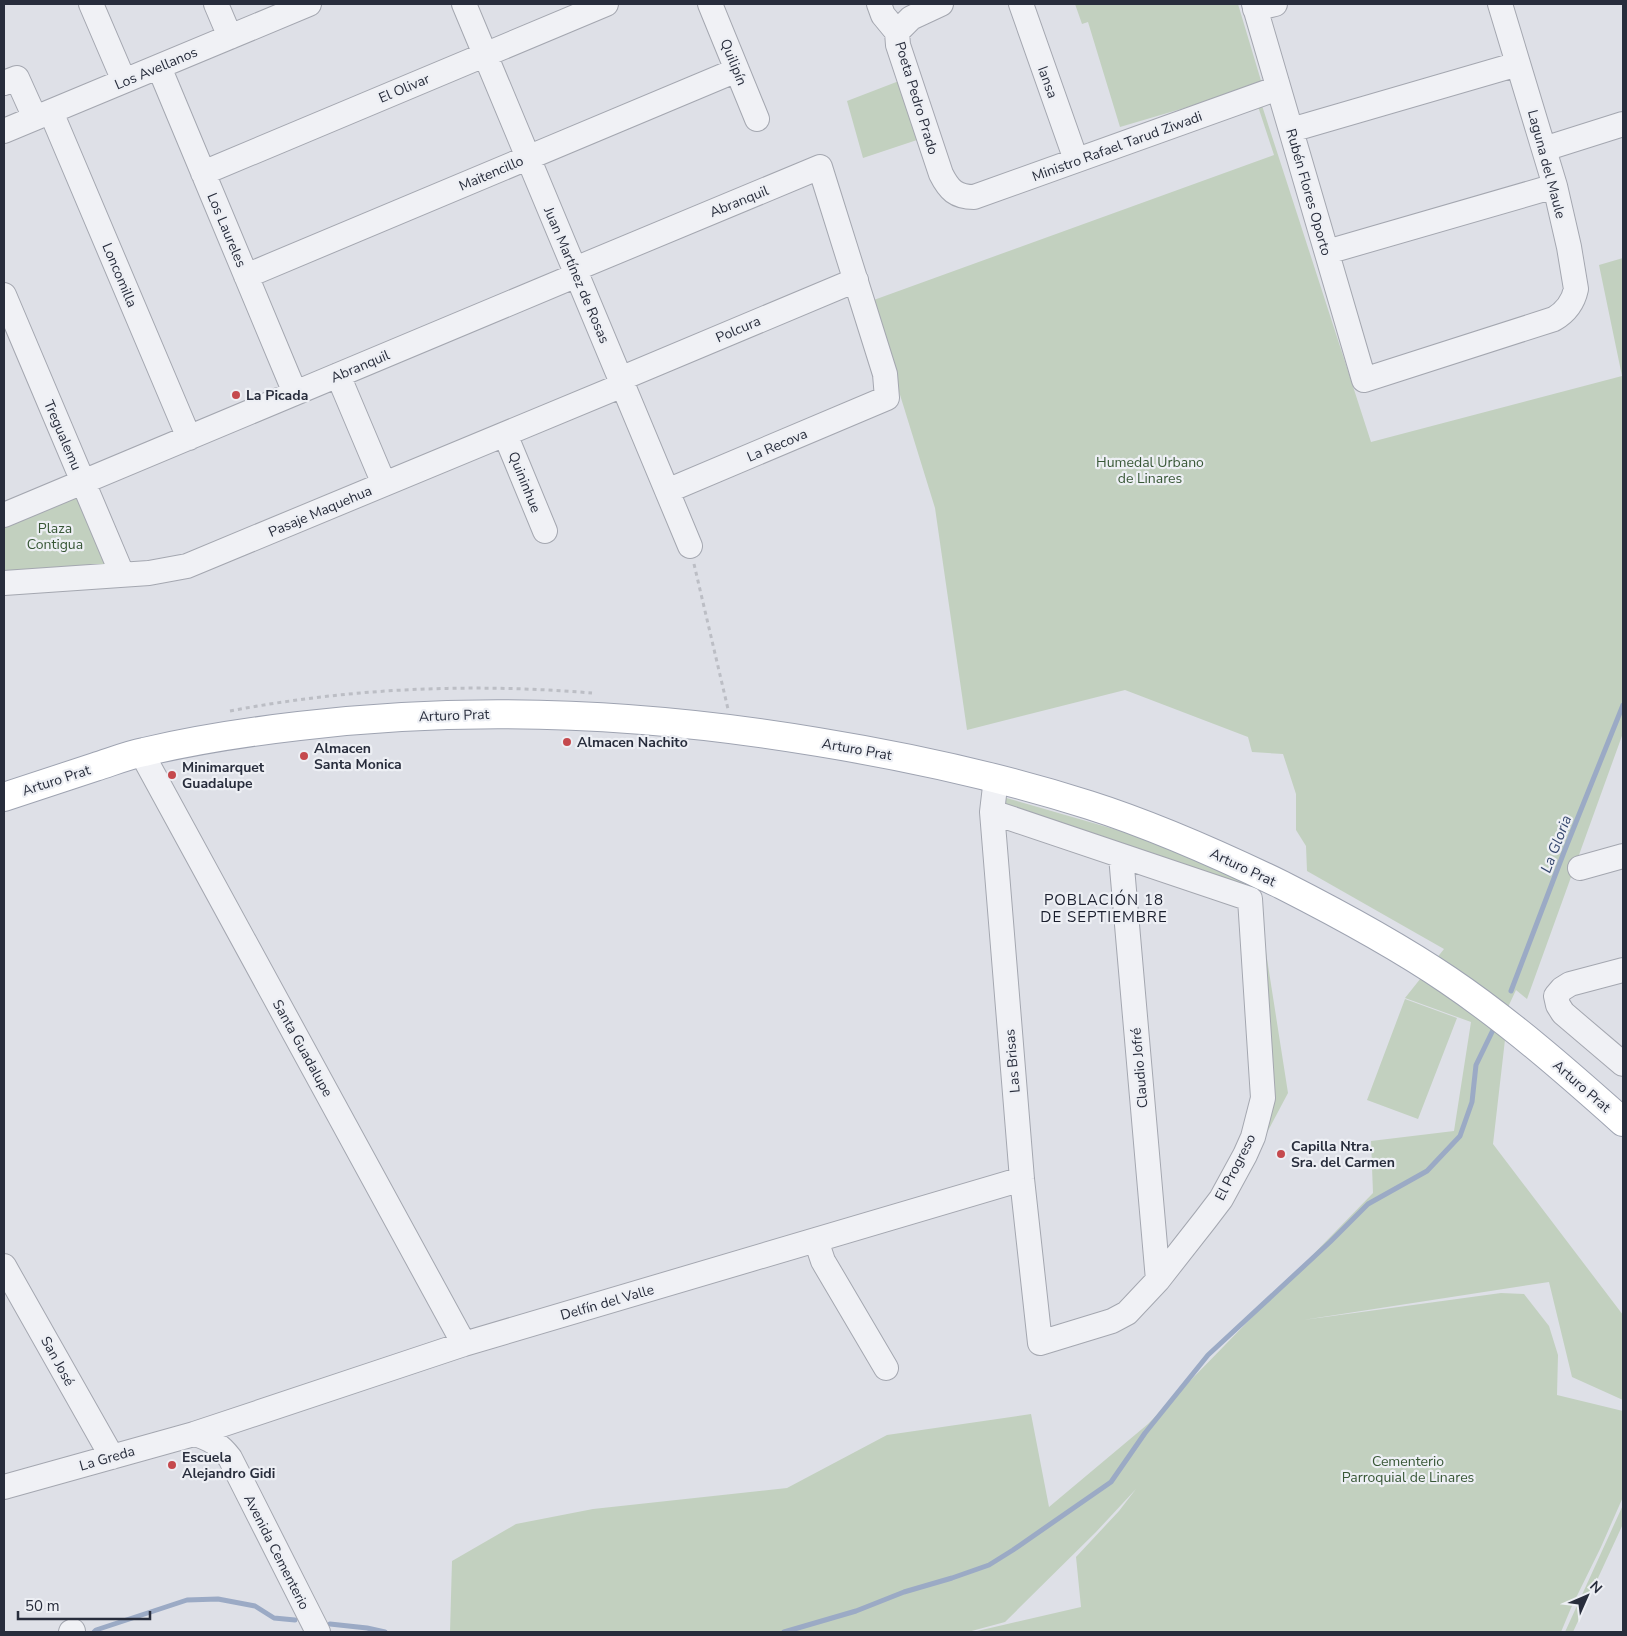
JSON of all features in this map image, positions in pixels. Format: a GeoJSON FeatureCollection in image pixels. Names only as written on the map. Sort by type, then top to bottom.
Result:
{"type":"FeatureCollection","features":[{"type":"Feature","properties":{"kind":"main road","name":"Arturo Prat"},"geometry":{"type":"LineString","coordinates":[[4,797],[141,752],[268,730],[332,722],[432,715],[534,714],[592,716],[725,728],[886,753],[996,778],[1089,805],[1182,840],[1255,872],[1324,906],[1418,961],[1509,1024],[1623,1122]]}},
{"type":"Feature","properties":{"kind":"street"},"geometry":{"type":"LineString","coordinates":[[91,4],[124,81]]}},
{"type":"Feature","properties":{"kind":"street"},"geometry":{"type":"LineString","coordinates":[[216,4],[230,37]]}},
{"type":"Feature","properties":{"kind":"street","name":"Los Avellanos"},"geometry":{"type":"LineString","coordinates":[[4,131],[309,4]]}},
{"type":"Feature","properties":{"kind":"street","name":"Juan Martínez de Rosas"},"geometry":{"type":"LineString","coordinates":[[464,4],[690,546]]}},
{"type":"Feature","properties":{"kind":"street","name":"El Olivar"},"geometry":{"type":"LineString","coordinates":[[203,173],[606,4]]}},
{"type":"Feature","properties":{"kind":"street","name":"Quilipín"},"geometry":{"type":"LineString","coordinates":[[710,4],[757,119]]}},
{"type":"Feature","properties":{"kind":"street","name":"Poeta Pedro Prado"},"geometry":{"type":"LineString","coordinates":[[879,4],[883,14],[897,32],[898,45],[941,174],[947,187],[955,192]]}},
{"type":"Feature","properties":{"kind":"street"},"geometry":{"type":"LineString","coordinates":[[897,32],[911,18],[940,4]]}},
{"type":"Feature","properties":{"kind":"street","name":"Iansa"},"geometry":{"type":"LineString","coordinates":[[1020,4],[1076,160]]}},
{"type":"Feature","properties":{"kind":"street","name":"Laguna del Maule"},"geometry":{"type":"LineString","coordinates":[[1364,380],[1554,319],[1562,315],[1572,302],[1576,289],[1569,247],[1555,186],[1500,4]]}},
{"type":"Feature","properties":{"kind":"street","name":"Rubén Flores Oporto"},"geometry":{"type":"LineString","coordinates":[[1262,6],[1278,88],[1364,380]]}},
{"type":"Feature","properties":{"kind":"street"},"geometry":{"type":"LineString","coordinates":[[1291,130],[1518,64]]}},
{"type":"Feature","properties":{"kind":"street","name":"Los Laureles"},"geometry":{"type":"LineString","coordinates":[[159,67],[295,394]]}},
{"type":"Feature","properties":{"kind":"street","name":"Maitencillo"},"geometry":{"type":"LineString","coordinates":[[246,276],[737,70]]}},
{"type":"Feature","properties":{"kind":"street","name":"Loncomilla"},"geometry":{"type":"LineString","coordinates":[[4,83],[17,78],[43,115],[189,438]]}},
{"type":"Feature","properties":{"kind":"street","name":"Ministro Rafael Tarud Ziwadi"},"geometry":{"type":"LineString","coordinates":[[955,192],[964,197],[974,197],[1278,88]]}},
{"type":"Feature","properties":{"kind":"street"},"geometry":{"type":"LineString","coordinates":[[1544,149],[1623,124]]}},
{"type":"Feature","properties":{"kind":"street","name":"Abranquil"},"geometry":{"type":"LineString","coordinates":[[4,515],[295,394],[820,167],[856,280]]}},
{"type":"Feature","properties":{"kind":"street"},"geometry":{"type":"LineString","coordinates":[[1327,252],[1555,186]]}},
{"type":"Feature","properties":{"kind":"street","name":"Polcura"},"geometry":{"type":"LineString","coordinates":[[622,382],[856,280]]}},
{"type":"Feature","properties":{"kind":"street","name":"La Recova"},"geometry":{"type":"LineString","coordinates":[[667,491],[888,398],[885,374],[856,280]]}},
{"type":"Feature","properties":{"kind":"street","name":"Tregualemu"},"geometry":{"type":"LineString","coordinates":[[4,296],[122,574]]}},
{"type":"Feature","properties":{"kind":"street"},"geometry":{"type":"LineString","coordinates":[[338,375],[384,484]]}},
{"type":"Feature","properties":{"kind":"street","name":"Pasaje Maquehua"},"geometry":{"type":"LineString","coordinates":[[4,583],[149,573],[187,566],[505,434],[622,382]]}},
{"type":"Feature","properties":{"kind":"street","name":"Quininhue"},"geometry":{"type":"LineString","coordinates":[[505,434],[545,531]]}},
{"type":"Feature","properties":{"kind":"street","name":"Santa Guadalupe"},"geometry":{"type":"LineString","coordinates":[[141,752],[464,1344]]}},
{"type":"Feature","properties":{"kind":"street","name":"Las Brisas"},"geometry":{"type":"LineString","coordinates":[[996,778],[992,812],[1022,1179],[1040,1343]]}},
{"type":"Feature","properties":{"kind":"street","name":"Arturo Prat"},"geometry":{"type":"LineString","coordinates":[[992,812],[1250,899]]}},
{"type":"Feature","properties":{"kind":"street","name":"Claudio Jofré"},"geometry":{"type":"LineString","coordinates":[[1121,856],[1158,1280]]}},
{"type":"Feature","properties":{"kind":"street"},"geometry":{"type":"LineString","coordinates":[[1580,868],[1623,856]]}},
{"type":"Feature","properties":{"kind":"street","name":"El Progreso"},"geometry":{"type":"LineString","coordinates":[[1040,1343],[1112,1321],[1127,1312],[1158,1280],[1221,1199],[1245,1155],[1259,1116],[1263,1098],[1250,899]]}},
{"type":"Feature","properties":{"kind":"street"},"geometry":{"type":"LineString","coordinates":[[1623,970],[1570,984],[1556,996],[1558,1005],[1563,1013],[1623,1064]]}},
{"type":"Feature","properties":{"kind":"street","name":"Delfín del Valle"},"geometry":{"type":"LineString","coordinates":[[194,1434],[464,1344],[1022,1179]]}},
{"type":"Feature","properties":{"kind":"street"},"geometry":{"type":"LineString","coordinates":[[816,1240],[823,1261],[886,1368]]}},
{"type":"Feature","properties":{"kind":"street","name":"San José"},"geometry":{"type":"LineString","coordinates":[[4,1266],[112,1457]]}},
{"type":"Feature","properties":{"kind":"street","name":"La Greda"},"geometry":{"type":"LineString","coordinates":[[9,1488],[194,1434]]}},
{"type":"Feature","properties":{"kind":"street","name":"Avenida Cementerio"},"geometry":{"type":"LineString","coordinates":[[194,1434],[209,1438],[230,1458],[318,1632]]}},
{"type":"Feature","properties":{"kind":"path"},"geometry":{"type":"LineString","coordinates":[[690,546],[729,712],[719,710]]}},
{"type":"Feature","properties":{"kind":"path"},"geometry":{"type":"LineString","coordinates":[[230,711],[317,697],[435,688],[504,688],[592,693]]}},
{"type":"Feature","properties":{"kind":"green space","name":"Humedal Urbano de Linares"},"geometry":{"type":"Polygon","coordinates":[[[1075,4],[1238,4],[1262,84],[1256,87],[1371,442],[1622,376],[1599,265],[1623,258],[1623,733],[1527,999],[1516,990],[1509,1005],[1493,1144],[1623,1315],[1623,1400],[1572,1377],[1549,1282],[1303,1320],[1501,1293],[1524,1294],[1549,1326],[1558,1355],[1557,1395],[1623,1411],[1623,1497],[1561,1632],[973,1632],[1081,1607],[1076,1557],[1119,1511],[1136,1489],[1096,1532],[1005,1622],[968,1632],[450,1632],[452,1561],[516,1524],[593,1509],[787,1488],[887,1435],[1031,1414],[1049,1507],[1148,1424],[1373,1193],[1371,1141],[1454,1131],[1471,1022],[1405,998],[1444,949],[1307,871],[1306,846],[1296,830],[1296,794],[1283,754],[1252,752],[1248,737],[1125,690],[967,730],[935,508],[871,301],[1274,155],[1252,88],[1120,127],[1088,22],[1082,24],[1075,4]]]}},
{"type":"Feature","properties":{"kind":"green space"},"geometry":{"type":"Polygon","coordinates":[[[899,81],[920,139],[863,158],[847,101],[899,81]]]}},
{"type":"Feature","properties":{"kind":"green space","name":"Plaza Contigua"},"geometry":{"type":"Polygon","coordinates":[[[74,489],[109,568],[4,574],[4,519],[74,489]]]}},
{"type":"Feature","properties":{"kind":"green space"},"geometry":{"type":"Polygon","coordinates":[[[1003,797],[1145,838],[1248,882],[1244,888],[1001,808],[1003,797]]]}},
{"type":"Feature","properties":{"kind":"green space"},"geometry":{"type":"Polygon","coordinates":[[[1260,914],[1288,1093],[1261,1144],[1256,1137],[1260,914]]]}},
{"type":"Feature","properties":{"kind":"green space"},"geometry":{"type":"Polygon","coordinates":[[[1405,999],[1457,1018],[1418,1119],[1367,1100],[1405,999]]]}},
{"type":"Feature","properties":{"kind":"green space"},"geometry":{"type":"Polygon","coordinates":[[[1623,1505],[1623,1524],[1573,1632],[1565,1632],[1623,1505]]]}},
{"type":"Feature","properties":{"kind":"waterway","name":"La Gloria"},"geometry":{"type":"LineString","coordinates":[[1511,991],[1623,705]]}},
{"type":"Feature","properties":{"kind":"waterway"},"geometry":{"type":"LineString","coordinates":[[784,1632],[856,1611],[904,1592],[989,1565],[1111,1482],[1145,1433],[1208,1355],[1330,1242],[1368,1204],[1427,1171],[1460,1136],[1472,1102],[1476,1065],[1493,1030]]}},
{"type":"Feature","properties":{"kind":"waterway"},"geometry":{"type":"LineString","coordinates":[[94,1632],[187,1600],[218,1599],[255,1606],[274,1618],[295,1620]]}},
{"type":"Feature","properties":{"kind":"waterway"},"geometry":{"type":"LineString","coordinates":[[330,1624],[385,1632]]}},
{"type":"Feature","properties":{"kind":"place","name":"La Picada"},"geometry":{"type":"Point","coordinates":[236,395]}},
{"type":"Feature","properties":{"kind":"place","name":"Almacen Nachito"},"geometry":{"type":"Point","coordinates":[567,742]}},
{"type":"Feature","properties":{"kind":"place","name":"Almacen Santa Monica"},"geometry":{"type":"Point","coordinates":[304,756]}},
{"type":"Feature","properties":{"kind":"place","name":"Minimarquet Guadalupe"},"geometry":{"type":"Point","coordinates":[172,775]}},
{"type":"Feature","properties":{"kind":"place","name":"Capilla Ntra. Sra. del Carmen"},"geometry":{"type":"Point","coordinates":[1281,1154]}},
{"type":"Feature","properties":{"kind":"place","name":"Escuela Alejandro Gidi"},"geometry":{"type":"Point","coordinates":[172,1465]}},
{"type":"Feature","properties":{"kind":"district","name":"POBLACIÓN 18 DE SEPTIEMBRE"},"geometry":{"type":"Point","coordinates":[1104,908]}},
{"type":"Feature","properties":{"kind":"park label","name":"Cementerio Parroquial de Linares"},"geometry":{"type":"Point","coordinates":[1408,1469]}}]}
